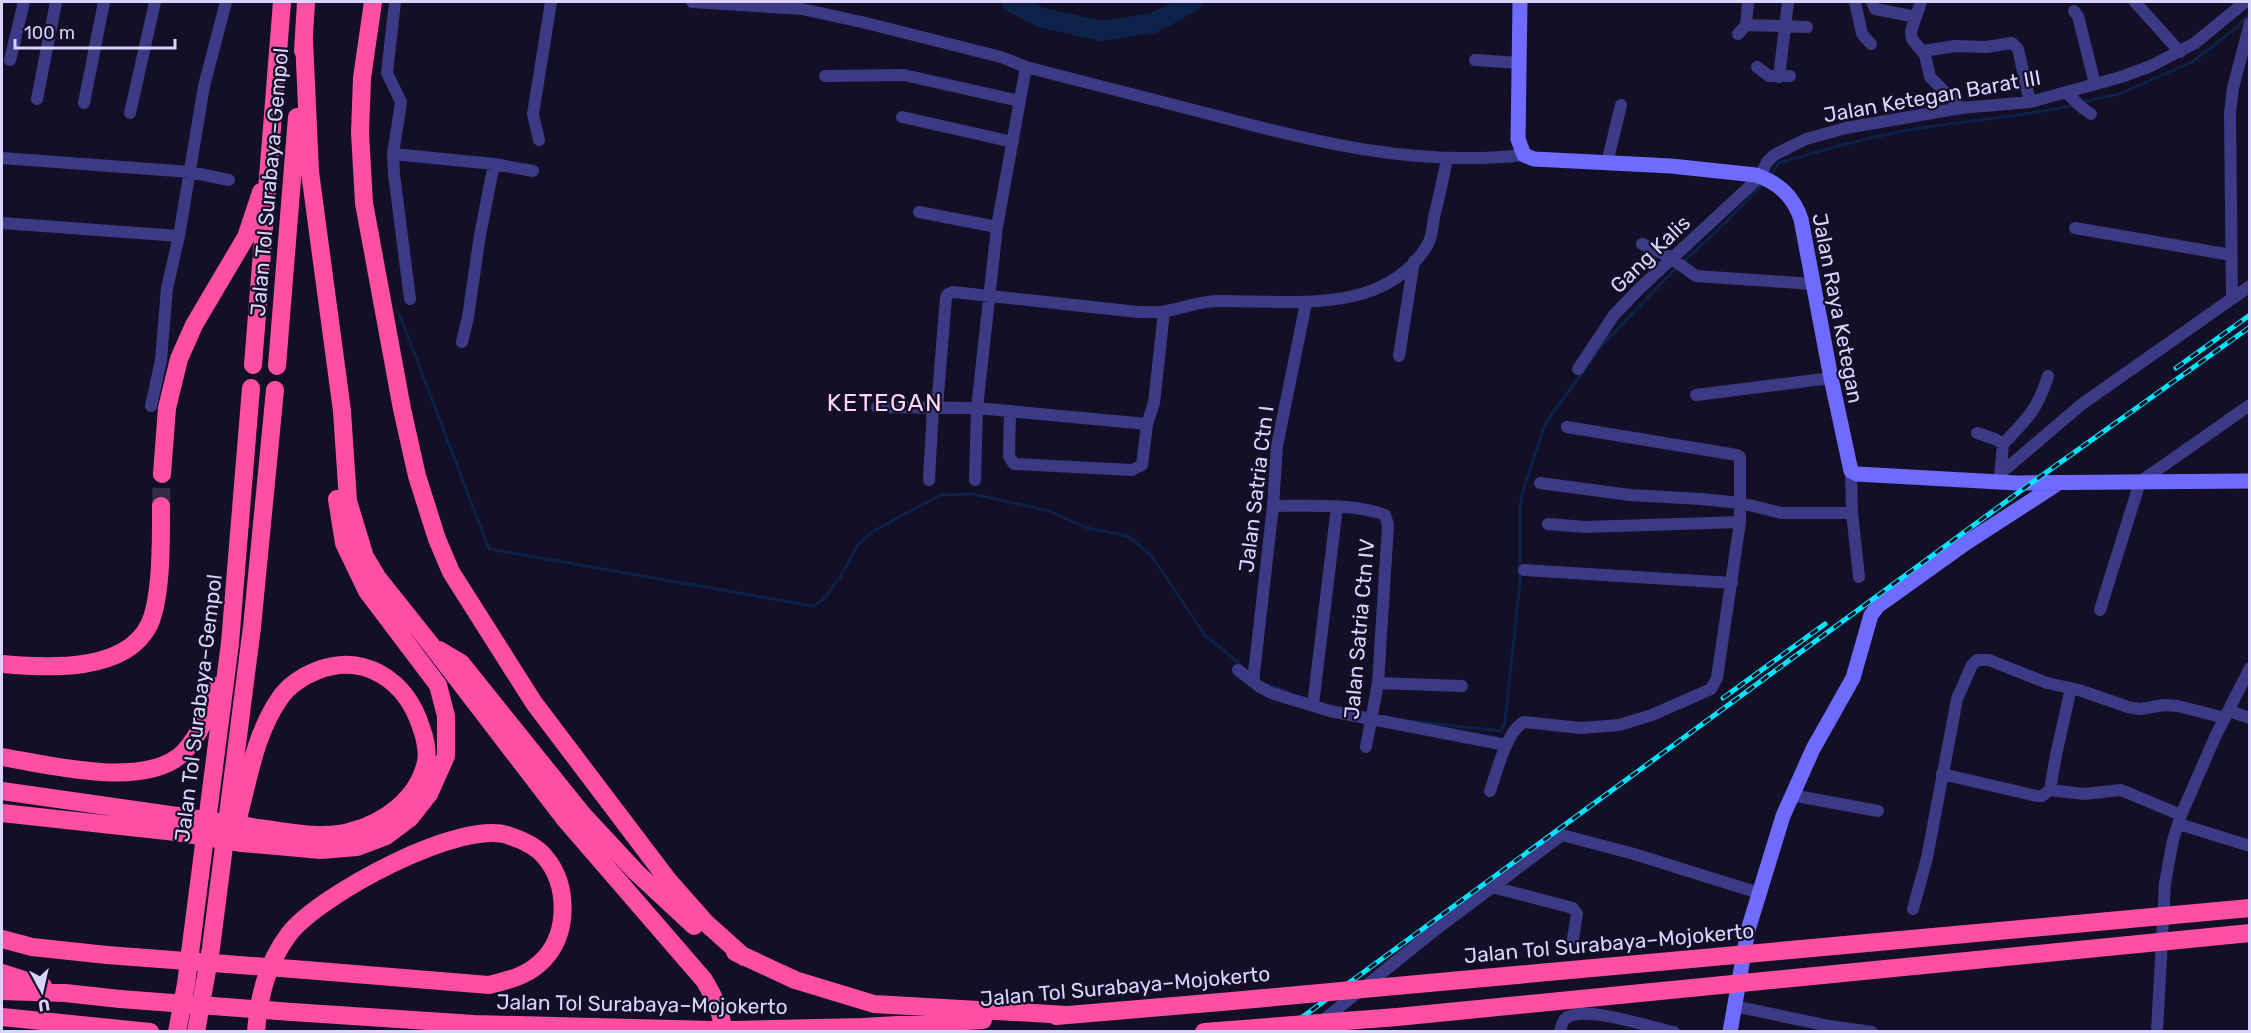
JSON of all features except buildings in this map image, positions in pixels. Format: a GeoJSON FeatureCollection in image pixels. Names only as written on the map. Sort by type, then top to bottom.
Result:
{"type":"FeatureCollection","features":[{"type":"Feature","properties":{"kind":"highway","name":"Jalan Tol Surabaya–Gempol"},"geometry":{"type":"LineString","coordinates":[[253,365],[282,2]]}},
{"type":"Feature","properties":{"kind":"highway","name":"Jalan Tol Surabaya–Gempol"},"geometry":{"type":"LineString","coordinates":[[277,366],[306,2]]}},
{"type":"Feature","properties":{"kind":"highway"},"geometry":{"type":"LineString","coordinates":[[373,2],[361,100],[360,133],[364,203],[402,409],[417,476],[437,539],[451,572],[534,703],[668,880],[706,923],[744,957]]}},
{"type":"Feature","properties":{"kind":"highway"},"geometry":{"type":"LineString","coordinates":[[304,40],[310,172],[338,380],[348,501],[365,557],[377,577],[564,818],[704,980],[716,1001],[723,1031]]}},
{"type":"Feature","properties":{"kind":"highway"},"geometry":{"type":"LineString","coordinates":[[162,474],[167,408],[179,359],[195,325],[246,237],[271,162]]}},
{"type":"Feature","properties":{"kind":"highway"},"geometry":{"type":"LineString","coordinates":[[2,791],[73,801],[176,824],[243,834],[321,850],[357,846],[386,836],[410,818],[429,794],[446,756],[446,716],[438,685],[367,591],[344,543],[336,485],[338,380]]}},
{"type":"Feature","properties":{"kind":"highway","name":"Jalan Tol Surabaya–Gempol"},"geometry":{"type":"LineString","coordinates":[[177,1032],[188,972],[228,653],[251,388]]}},
{"type":"Feature","properties":{"kind":"highway","name":"Jalan Tol Surabaya–Gempol"},"geometry":{"type":"LineString","coordinates":[[196,1032],[218,891],[252,627],[275,390]]}},
{"type":"Feature","properties":{"kind":"highway"},"geometry":{"type":"LineString","coordinates":[[2,664],[80,666],[107,660],[125,651],[140,638],[149,625],[156,604],[162,537],[161,506]]}},
{"type":"Feature","properties":{"kind":"highway"},"geometry":{"type":"LineString","coordinates":[[432,646],[461,663],[583,815],[636,872],[701,932],[744,957],[795,980],[874,1004],[1067,1015]]}},
{"type":"Feature","properties":{"kind":"highway"},"geometry":{"type":"LineString","coordinates":[[2,757],[100,772],[132,772],[160,766],[183,753],[195,738],[208,711],[228,653]]}},
{"type":"Feature","properties":{"kind":"highway"},"geometry":{"type":"LineString","coordinates":[[218,891],[254,755],[266,722],[281,696],[304,675],[332,664],[354,664],[377,673],[401,688],[416,710],[424,735],[426,761],[418,786],[399,807],[374,823],[348,833],[243,834]]}},
{"type":"Feature","properties":{"kind":"highway"},"geometry":{"type":"LineString","coordinates":[[2,779],[73,801]]}},
{"type":"Feature","properties":{"kind":"highway"},"geometry":{"type":"LineString","coordinates":[[2,813],[46,818]]}},
{"type":"Feature","properties":{"kind":"highway"},"geometry":{"type":"LineString","coordinates":[[2,818],[176,824]]}},
{"type":"Feature","properties":{"kind":"highway"},"geometry":{"type":"LineString","coordinates":[[2,939],[32,947],[107,955],[306,970],[489,986],[516,979],[546,957],[559,932],[563,898],[558,880],[544,855],[509,835],[494,832],[474,834],[444,843],[386,867],[345,888],[313,909],[289,933],[275,955],[265,980],[259,1004],[256,1032]]}},
{"type":"Feature","properties":{"kind":"highway","name":"Jalan Tol Surabaya–Mojokerto"},"geometry":{"type":"LineString","coordinates":[[2,991],[65,993],[120,999],[474,1024],[723,1031],[863,1027],[1067,1015],[1221,1002],[2250,908]]}},
{"type":"Feature","properties":{"kind":"highway"},"geometry":{"type":"LineString","coordinates":[[1204,1032],[1397,1017],[2250,933]]}},
{"type":"Feature","properties":{"kind":"highway"},"geometry":{"type":"LineString","coordinates":[[2,973],[65,993]]}},
{"type":"Feature","properties":{"kind":"highway"},"geometry":{"type":"LineString","coordinates":[[2,1017],[150,1032]]}},
{"type":"Feature","properties":{"kind":"highway"},"geometry":{"type":"LineString","coordinates":[[1276,1032],[1397,1017]]}},
{"type":"Feature","properties":{"kind":"main road"},"geometry":{"type":"LineString","coordinates":[[1520,2],[1518,139],[1524,155],[1534,159],[1671,166],[1766,179]]}},
{"type":"Feature","properties":{"kind":"main road","name":"Jalan Raya Ketegan"},"geometry":{"type":"LineString","coordinates":[[1766,179],[1786,192],[1797,208],[1801,219],[1851,471]]}},
{"type":"Feature","properties":{"kind":"main road"},"geometry":{"type":"LineString","coordinates":[[1851,471],[1857,474],[2000,477],[2017,483],[2250,482]]}},
{"type":"Feature","properties":{"kind":"main road"},"geometry":{"type":"LineString","coordinates":[[1730,1032],[1748,930],[1791,795],[1813,749],[1853,678],[1868,624],[1878,606],[1966,543],[2060,484]]}},
{"type":"Feature","properties":{"kind":"street"},"geometry":{"type":"LineString","coordinates":[[10,60],[24,2]]}},
{"type":"Feature","properties":{"kind":"street"},"geometry":{"type":"LineString","coordinates":[[37,99],[56,2]]}},
{"type":"Feature","properties":{"kind":"street"},"geometry":{"type":"LineString","coordinates":[[84,103],[104,2]]}},
{"type":"Feature","properties":{"kind":"street"},"geometry":{"type":"LineString","coordinates":[[130,113],[155,2]]}},
{"type":"Feature","properties":{"kind":"street"},"geometry":{"type":"LineString","coordinates":[[151,406],[161,360],[167,288],[179,236],[204,86],[226,2]]}},
{"type":"Feature","properties":{"kind":"street"},"geometry":{"type":"LineString","coordinates":[[395,2],[387,73],[401,102],[393,154],[410,299]]}},
{"type":"Feature","properties":{"kind":"street"},"geometry":{"type":"LineString","coordinates":[[539,140],[533,114],[551,2]]}},
{"type":"Feature","properties":{"kind":"street"},"geometry":{"type":"LineString","coordinates":[[692,2],[759,4],[802,9],[866,23],[1001,57],[1026,67],[1310,141],[1371,152],[1447,159],[1524,155]]}},
{"type":"Feature","properties":{"kind":"street"},"geometry":{"type":"LineString","coordinates":[[1748,2],[1742,29],[1807,27]]}},
{"type":"Feature","properties":{"kind":"street"},"geometry":{"type":"LineString","coordinates":[[1757,67],[1769,76],[1785,77],[1788,2]]}},
{"type":"Feature","properties":{"kind":"street"},"geometry":{"type":"LineString","coordinates":[[1855,2],[1862,34],[1871,44]]}},
{"type":"Feature","properties":{"kind":"street"},"geometry":{"type":"LineString","coordinates":[[1872,2],[1875,9],[1916,17]]}},
{"type":"Feature","properties":{"kind":"street"},"geometry":{"type":"LineString","coordinates":[[1921,2],[1911,31],[1923,48],[1930,76],[1961,108]]}},
{"type":"Feature","properties":{"kind":"street"},"geometry":{"type":"LineString","coordinates":[[2135,2],[2180,52]]}},
{"type":"Feature","properties":{"kind":"street"},"geometry":{"type":"LineString","coordinates":[[2074,11],[2078,16],[2095,84]]}},
{"type":"Feature","properties":{"kind":"street"},"geometry":{"type":"LineString","coordinates":[[2232,299],[2230,112],[2246,15]]}},
{"type":"Feature","properties":{"kind":"street","name":"Jalan Ketegan Barat III"},"geometry":{"type":"LineString","coordinates":[[1766,179],[1767,162],[1774,155],[1806,139],[1846,128],[1961,108],[2072,98],[2095,84],[2151,66],[2246,15]]}},
{"type":"Feature","properties":{"kind":"street"},"geometry":{"type":"LineString","coordinates":[[1923,48],[1986,47],[2012,43],[2018,49],[2030,102]]}},
{"type":"Feature","properties":{"kind":"street"},"geometry":{"type":"LineString","coordinates":[[1475,60],[1520,63]]}},
{"type":"Feature","properties":{"kind":"street"},"geometry":{"type":"LineString","coordinates":[[975,480],[977,408],[997,227],[1026,67]]}},
{"type":"Feature","properties":{"kind":"street"},"geometry":{"type":"LineString","coordinates":[[825,76],[904,75],[1019,101]]}},
{"type":"Feature","properties":{"kind":"street"},"geometry":{"type":"LineString","coordinates":[[2072,98],[2091,114]]}},
{"type":"Feature","properties":{"kind":"street"},"geometry":{"type":"LineString","coordinates":[[1607,163],[1621,105]]}},
{"type":"Feature","properties":{"kind":"street"},"geometry":{"type":"LineString","coordinates":[[902,117],[1013,142]]}},
{"type":"Feature","properties":{"kind":"street"},"geometry":{"type":"LineString","coordinates":[[393,154],[494,164],[533,171]]}},
{"type":"Feature","properties":{"kind":"street"},"geometry":{"type":"LineString","coordinates":[[2,158],[190,172],[229,180]]}},
{"type":"Feature","properties":{"kind":"street"},"geometry":{"type":"LineString","coordinates":[[929,480],[948,294],[953,292],[1138,312],[1164,312],[1217,301],[1306,303],[1329,301],[1387,284],[1414,261],[1429,242],[1447,159]]}},
{"type":"Feature","properties":{"kind":"street"},"geometry":{"type":"LineString","coordinates":[[462,342],[494,164]]}},
{"type":"Feature","properties":{"kind":"street","name":"Gang Kalis"},"geometry":{"type":"LineString","coordinates":[[1578,369],[1614,315],[1639,290],[1679,264],[1766,179]]}},
{"type":"Feature","properties":{"kind":"street"},"geometry":{"type":"LineString","coordinates":[[919,212],[997,227]]}},
{"type":"Feature","properties":{"kind":"street"},"geometry":{"type":"LineString","coordinates":[[2,223],[179,236]]}},
{"type":"Feature","properties":{"kind":"street"},"geometry":{"type":"LineString","coordinates":[[2075,228],[2231,255]]}},
{"type":"Feature","properties":{"kind":"street"},"geometry":{"type":"LineString","coordinates":[[1642,244],[1696,276],[1813,284]]}},
{"type":"Feature","properties":{"kind":"street"},"geometry":{"type":"LineString","coordinates":[[1399,356],[1414,261]]}},
{"type":"Feature","properties":{"kind":"street"},"geometry":{"type":"LineString","coordinates":[[2000,477],[2082,404],[2250,286]]}},
{"type":"Feature","properties":{"kind":"street","name":"Jalan Satria Ctn I"},"geometry":{"type":"LineString","coordinates":[[1254,677],[1282,417],[1306,303]]}},
{"type":"Feature","properties":{"kind":"street"},"geometry":{"type":"LineString","coordinates":[[1010,411],[1010,460],[1014,464],[1132,470],[1138,468],[1142,465],[1147,424],[1154,403],[1164,312]]}},
{"type":"Feature","properties":{"kind":"street"},"geometry":{"type":"LineString","coordinates":[[2000,477],[2003,444],[2031,415],[2040,400],[2048,376]]}},
{"type":"Feature","properties":{"kind":"street"},"geometry":{"type":"LineString","coordinates":[[1696,395],[1831,378]]}},
{"type":"Feature","properties":{"kind":"street"},"geometry":{"type":"LineString","coordinates":[[2100,610],[2140,482],[2250,405]]}},
{"type":"Feature","properties":{"kind":"street"},"geometry":{"type":"LineString","coordinates":[[877,406],[977,408],[1147,424]]}},
{"type":"Feature","properties":{"kind":"street"},"geometry":{"type":"LineString","coordinates":[[1490,791],[1506,745],[1518,725],[1524,722],[1581,728],[1619,725],[1652,715],[1711,689],[1717,678],[1740,522],[1741,462],[1737,455],[1567,427]]}},
{"type":"Feature","properties":{"kind":"street"},"geometry":{"type":"LineString","coordinates":[[1977,433],[2003,444]]}},
{"type":"Feature","properties":{"kind":"street"},"geometry":{"type":"LineString","coordinates":[[1851,471],[1852,513],[1859,577]]}},
{"type":"Feature","properties":{"kind":"street"},"geometry":{"type":"LineString","coordinates":[[1540,483],[1630,495],[1741,503],[1781,513],[1852,513]]}},
{"type":"Feature","properties":{"kind":"street"},"geometry":{"type":"LineString","coordinates":[[1273,506],[1337,507],[1314,703]]}},
{"type":"Feature","properties":{"kind":"street","name":"Jalan Satria Ctn IV"},"geometry":{"type":"LineString","coordinates":[[1337,507],[1377,512],[1385,515],[1388,525],[1377,683],[1366,747]]}},
{"type":"Feature","properties":{"kind":"street"},"geometry":{"type":"LineString","coordinates":[[1548,524],[1585,527],[1740,522]]}},
{"type":"Feature","properties":{"kind":"street"},"geometry":{"type":"LineString","coordinates":[[1524,570],[1732,583]]}},
{"type":"Feature","properties":{"kind":"street"},"geometry":{"type":"LineString","coordinates":[[1913,909],[1927,858],[1957,699],[1972,665],[1977,660],[1989,660],[2047,683],[2071,688],[2128,707],[2140,709],[2164,705],[2178,706],[2250,718]]}},
{"type":"Feature","properties":{"kind":"street"},"geometry":{"type":"LineString","coordinates":[[2157,1032],[2165,883],[2180,820],[2250,668]]}},
{"type":"Feature","properties":{"kind":"street"},"geometry":{"type":"LineString","coordinates":[[1238,670],[1254,677],[1271,693],[1506,745]]}},
{"type":"Feature","properties":{"kind":"street"},"geometry":{"type":"LineString","coordinates":[[1377,683],[1462,686]]}},
{"type":"Feature","properties":{"kind":"street"},"geometry":{"type":"LineString","coordinates":[[1942,774],[2042,796],[2050,790],[2071,688]]}},
{"type":"Feature","properties":{"kind":"street"},"geometry":{"type":"LineString","coordinates":[[2050,790],[2084,794],[2121,790],[2180,820],[2250,846]]}},
{"type":"Feature","properties":{"kind":"street"},"geometry":{"type":"LineString","coordinates":[[1791,795],[1878,811]]}},
{"type":"Feature","properties":{"kind":"street"},"geometry":{"type":"LineString","coordinates":[[1312,1030],[1430,934],[1562,835],[1634,854],[1759,893]]}},
{"type":"Feature","properties":{"kind":"street"},"geometry":{"type":"LineString","coordinates":[[1492,888],[1573,908],[1576,914],[1574,939]]}},
{"type":"Feature","properties":{"kind":"street"},"geometry":{"type":"LineString","coordinates":[[1734,1006],[1829,1026],[1872,1032]]}},
{"type":"Feature","properties":{"kind":"street"},"geometry":{"type":"LineString","coordinates":[[1560,1032],[1563,1020],[1568,1017],[1592,1013],[1674,1032]]}},
{"type":"Feature","properties":{"kind":"street"},"geometry":{"type":"LineString","coordinates":[[1312,1030],[1326,1032]]}},
{"type":"Feature","properties":{"kind":"waterway"},"geometry":{"type":"LineString","coordinates":[[1012,2],[1039,17],[1101,31],[1154,23],[1192,2]]}},
{"type":"Feature","properties":{"kind":"waterway"},"geometry":{"type":"LineString","coordinates":[[2082,102],[2119,94],[2192,62],[2236,28],[2250,13]]}},
{"type":"Feature","properties":{"kind":"waterway"},"geometry":{"type":"LineString","coordinates":[[1770,177],[1779,163],[1859,141],[1909,130],[2073,105]]}},
{"type":"Feature","properties":{"kind":"waterway"},"geometry":{"type":"LineString","coordinates":[[1682,263],[1763,184]]}},
{"type":"Feature","properties":{"kind":"waterway"},"geometry":{"type":"LineString","coordinates":[[1411,721],[1501,731],[1505,722],[1520,582],[1520,505],[1545,424],[1603,344],[1677,267]]}},
{"type":"Feature","properties":{"kind":"waterway"},"geometry":{"type":"LineString","coordinates":[[399,313],[489,549],[813,606],[823,600],[842,574],[857,546],[872,532],[940,495],[973,494],[1049,511],[1087,528],[1128,536],[1151,555],[1205,635],[1242,666]]}},
{"type":"Feature","properties":{"kind":"waterway"},"geometry":{"type":"LineString","coordinates":[[1266,684],[1288,692]]}},
{"type":"Feature","properties":{"kind":"tunnel"},"geometry":{"type":"LineString","coordinates":[[161,506],[162,474]]}},
{"type":"Feature","properties":{"kind":"railway"},"geometry":{"type":"LineString","coordinates":[[2176,368],[2250,315]]}},
{"type":"Feature","properties":{"kind":"railway"},"geometry":{"type":"LineString","coordinates":[[1282,1032],[2030,484],[2250,327]]}},
{"type":"Feature","properties":{"kind":"railway"},"geometry":{"type":"LineString","coordinates":[[1723,698],[1825,624]]}},
{"type":"Feature","properties":{"kind":"district","name":"KETEGAN"},"geometry":{"type":"Point","coordinates":[885,403]}}]}
